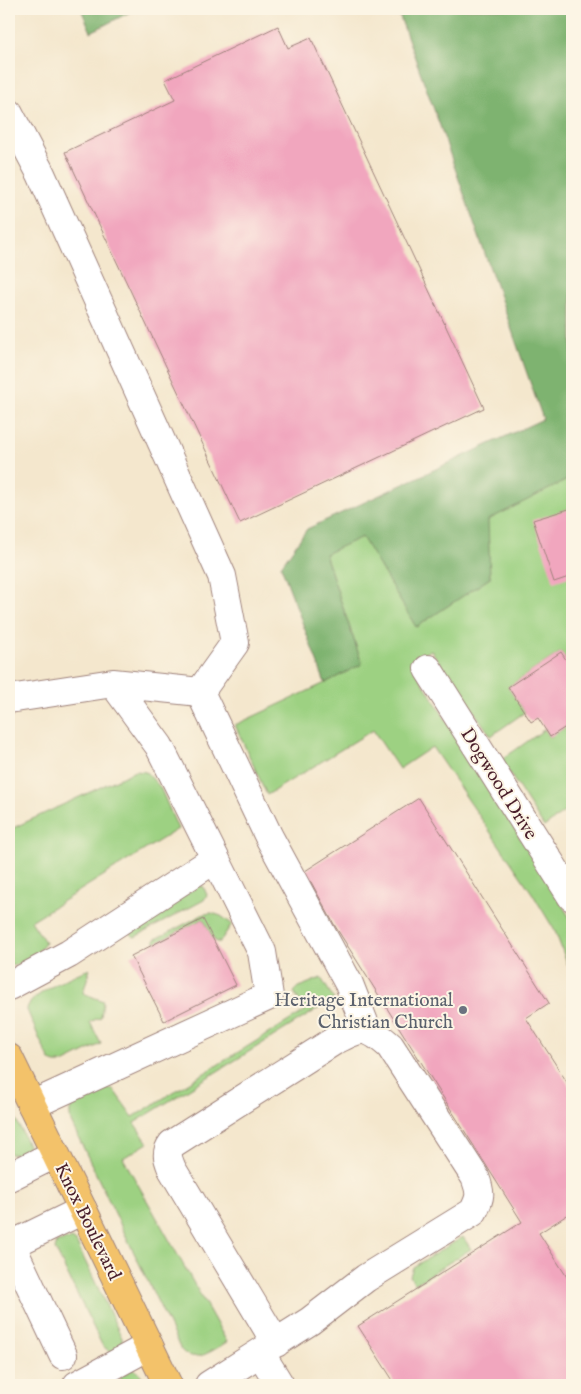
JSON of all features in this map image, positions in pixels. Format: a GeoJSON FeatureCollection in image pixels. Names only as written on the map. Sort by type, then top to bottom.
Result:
{"type":"FeatureCollection","features":[{"type":"Feature","properties":{"kind":"main road","name":"Knox Boulevard"},"geometry":{"type":"LineString","coordinates":[[11,1068],[32,1105],[168,1385]]}},
{"type":"Feature","properties":{"kind":"street"},"geometry":{"type":"LineString","coordinates":[[9,113],[41,174],[222,576],[235,643],[200,692]]}},
{"type":"Feature","properties":{"kind":"street","name":"Dogwood Drive"},"geometry":{"type":"LineString","coordinates":[[428,669],[572,897]]}},
{"type":"Feature","properties":{"kind":"street"},"geometry":{"type":"LineString","coordinates":[[9,699],[113,684],[200,692]]}},
{"type":"Feature","properties":{"kind":"street"},"geometry":{"type":"LineString","coordinates":[[32,1105],[269,996],[262,952],[216,859],[159,746],[113,684]]}},
{"type":"Feature","properties":{"kind":"street"},"geometry":{"type":"LineString","coordinates":[[200,692],[269,837],[349,984],[367,1030]]}},
{"type":"Feature","properties":{"kind":"street"},"geometry":{"type":"LineString","coordinates":[[9,986],[69,954],[216,859]]}},
{"type":"Feature","properties":{"kind":"street"},"geometry":{"type":"LineString","coordinates":[[209,1385],[268,1349],[310,1322],[366,1278],[472,1212],[479,1201],[480,1190],[476,1177],[390,1046],[376,1034],[367,1030],[356,1030],[334,1042],[172,1144],[168,1150],[168,1158],[172,1168],[268,1349],[280,1385]]}},
{"type":"Feature","properties":{"kind":"street"},"geometry":{"type":"LineString","coordinates":[[9,1177],[55,1154]]}},
{"type":"Feature","properties":{"kind":"street"},"geometry":{"type":"LineString","coordinates":[[64,1355],[10,1246],[83,1210]]}},
{"type":"Feature","properties":{"kind":"street"},"geometry":{"type":"LineString","coordinates":[[77,1385],[149,1346]]}},
{"type":"Feature","properties":{"kind":"green space"},"geometry":{"type":"Polygon","coordinates":[[[81,9],[136,9],[91,32],[81,9]]]}},
{"type":"Feature","properties":{"kind":"green space"},"geometry":{"type":"Polygon","coordinates":[[[397,9],[572,9],[572,124],[568,127],[572,154],[572,484],[569,479],[488,520],[490,578],[416,627],[362,537],[325,554],[362,664],[325,683],[281,566],[307,529],[543,419],[397,9]]]}},
{"type":"Feature","properties":{"kind":"green space"},"geometry":{"type":"Polygon","coordinates":[[[569,479],[572,484],[572,669],[561,652],[508,687],[525,712],[491,736],[431,650],[410,662],[572,921],[572,976],[555,931],[532,893],[432,747],[399,769],[373,730],[267,795],[235,725],[362,664],[325,554],[362,536],[416,627],[490,578],[487,520],[569,479]]]}},
{"type":"Feature","properties":{"kind":"green space"},"geometry":{"type":"Polygon","coordinates":[[[572,723],[572,806],[544,827],[501,760],[545,729],[550,737],[572,723]]]}},
{"type":"Feature","properties":{"kind":"green space"},"geometry":{"type":"Polygon","coordinates":[[[135,771],[146,772],[160,787],[178,829],[31,921],[45,942],[30,959],[20,964],[9,966],[9,824],[11,829],[135,771]]]}},
{"type":"Feature","properties":{"kind":"green space"},"geometry":{"type":"Polygon","coordinates":[[[199,886],[203,886],[207,895],[204,900],[135,937],[132,936],[130,929],[199,886]]]}},
{"type":"Feature","properties":{"kind":"green space"},"geometry":{"type":"Polygon","coordinates":[[[212,913],[221,916],[232,924],[219,943],[214,940],[203,919],[156,943],[154,940],[204,914],[212,913]]]}},
{"type":"Feature","properties":{"kind":"green space"},"geometry":{"type":"Polygon","coordinates":[[[90,969],[83,993],[103,1001],[101,1017],[90,1022],[101,1044],[63,1063],[54,1063],[48,1057],[42,1045],[27,1010],[28,1006],[49,988],[90,969]]]}},
{"type":"Feature","properties":{"kind":"green space"},"geometry":{"type":"Polygon","coordinates":[[[321,978],[334,999],[134,1123],[148,1143],[123,1158],[227,1342],[204,1355],[192,1356],[186,1354],[181,1350],[71,1122],[71,1107],[78,1099],[90,1093],[102,1089],[113,1089],[133,1117],[305,1011],[294,992],[299,987],[321,978]]]}},
{"type":"Feature","properties":{"kind":"green space"},"geometry":{"type":"Polygon","coordinates":[[[9,1104],[28,1145],[27,1152],[22,1154],[10,1154],[9,1151],[9,1104]]]}},
{"type":"Feature","properties":{"kind":"green space"},"geometry":{"type":"Polygon","coordinates":[[[463,1237],[471,1249],[415,1284],[410,1276],[413,1267],[463,1237]]]}},
{"type":"Feature","properties":{"kind":"green space"},"geometry":{"type":"Polygon","coordinates":[[[72,1239],[76,1242],[122,1338],[123,1346],[111,1353],[102,1345],[55,1249],[57,1242],[72,1239]]]}},
{"type":"Feature","properties":{"kind":"green space"},"geometry":{"type":"Polygon","coordinates":[[[131,1369],[139,1372],[146,1385],[121,1385],[122,1376],[131,1369]]]}},
{"type":"Feature","properties":{"kind":"building"},"geometry":{"type":"Polygon","coordinates":[[[278,26],[288,48],[311,38],[484,408],[240,523],[65,152],[175,100],[165,80],[278,26]]]}},
{"type":"Feature","properties":{"kind":"building"},"geometry":{"type":"Polygon","coordinates":[[[572,508],[572,576],[554,582],[533,520],[572,508]]]}},
{"type":"Feature","properties":{"kind":"building"},"geometry":{"type":"Polygon","coordinates":[[[561,652],[572,669],[572,723],[550,737],[538,718],[531,722],[508,687],[561,652]]]}},
{"type":"Feature","properties":{"kind":"building","name":"Heritage International Christian Church"},"geometry":{"type":"Polygon","coordinates":[[[419,798],[549,1003],[526,1018],[572,1090],[572,1212],[539,1233],[572,1285],[572,1385],[396,1385],[358,1326],[522,1222],[335,926],[305,871],[419,798]]]}},
{"type":"Feature","properties":{"kind":"building"},"geometry":{"type":"Polygon","coordinates":[[[203,919],[236,985],[164,1021],[131,956],[203,919]]]}},
{"type":"Feature","properties":{"kind":"place","name":"Heritage International Christian Church"},"geometry":{"type":"Point","coordinates":[463,1010]}}]}
